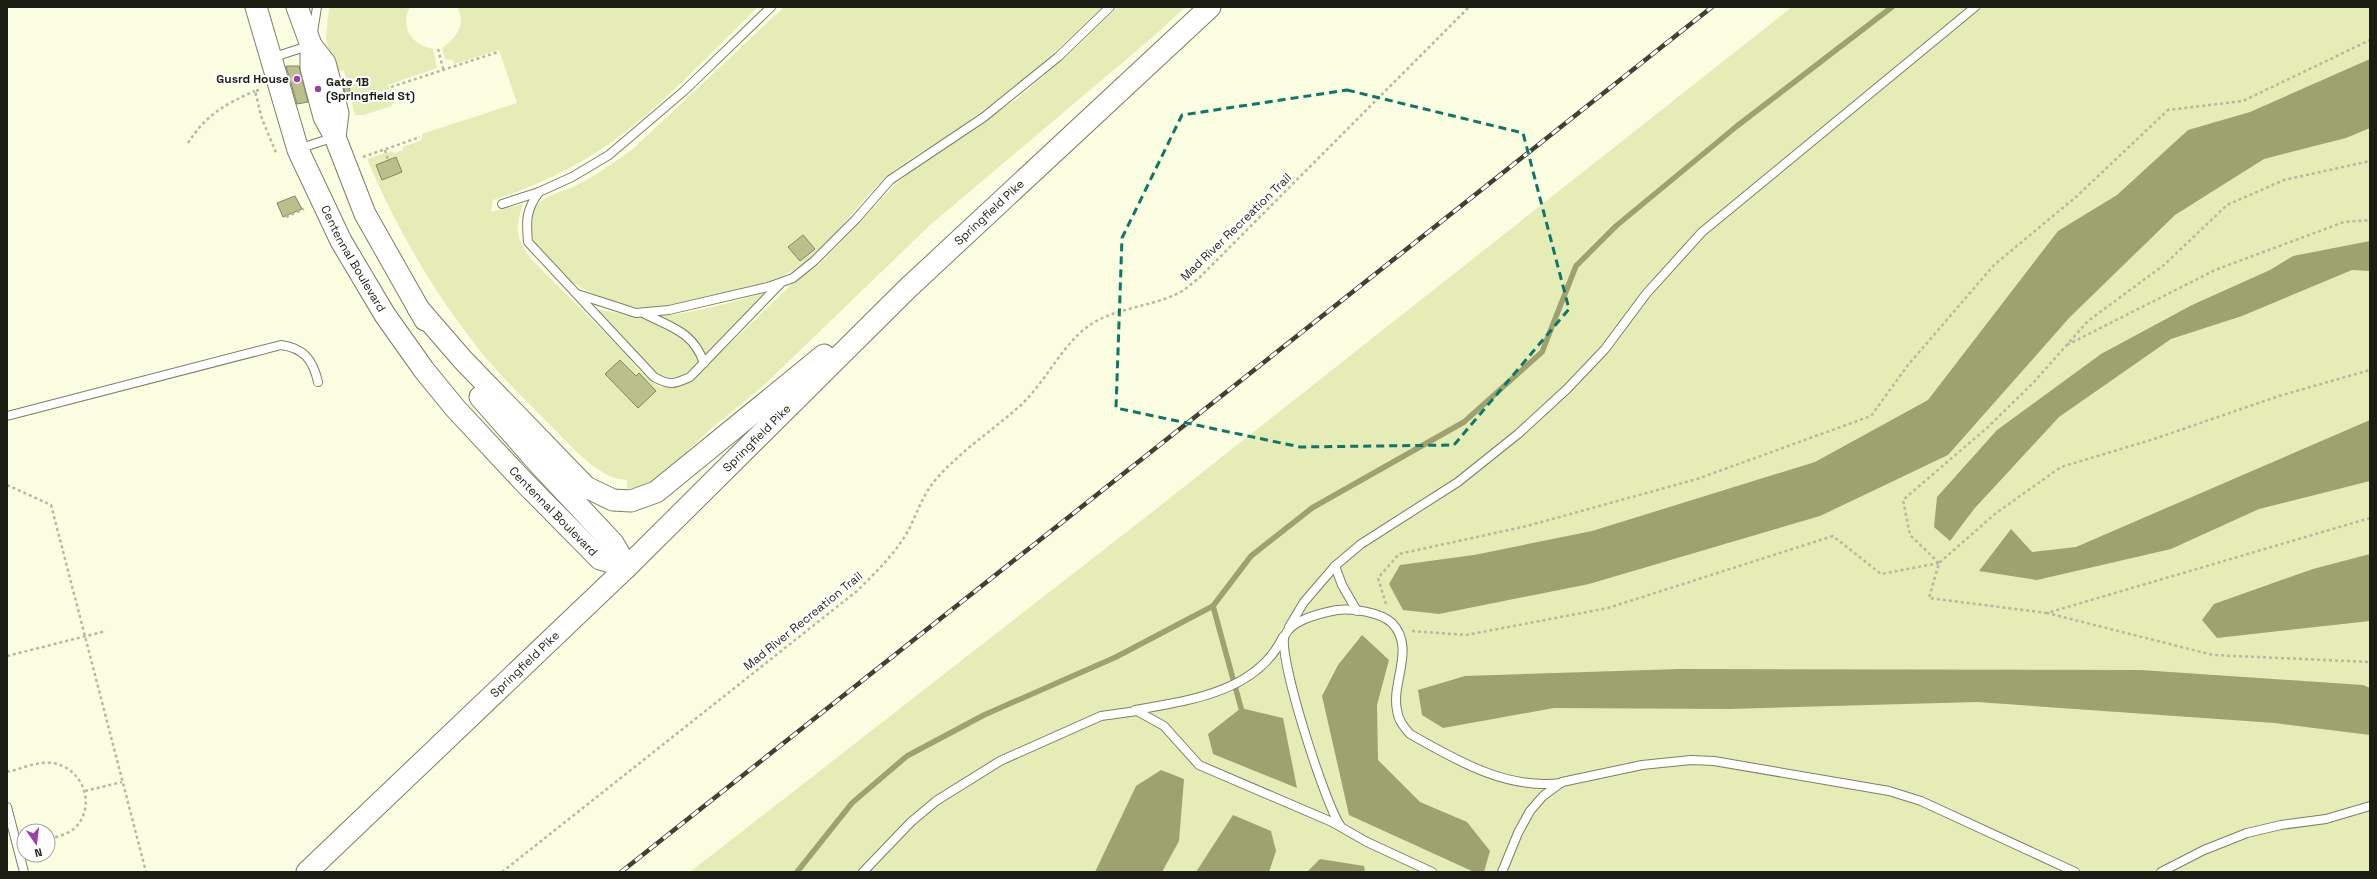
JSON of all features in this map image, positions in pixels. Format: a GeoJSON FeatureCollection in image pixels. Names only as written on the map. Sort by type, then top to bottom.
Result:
{"type":"FeatureCollection","features":[{"type":"Feature","properties":{"kind":"main road","name":"Centennal Boulevard"},"geometry":{"type":"LineString","coordinates":[[256,7],[298,150],[341,241],[385,315],[424,370],[455,408],[600,559],[627,567]]}},
{"type":"Feature","properties":{"kind":"main road"},"geometry":{"type":"LineString","coordinates":[[297,7],[311,45],[324,63],[329,78],[338,113],[335,136]]}},
{"type":"Feature","properties":{"kind":"main road","name":"Springfield Pike"},"geometry":{"type":"LineString","coordinates":[[307,872],[627,567],[908,288],[1210,7]]}},
{"type":"Feature","properties":{"kind":"main road","name":"Centennal Boulevard"},"geometry":{"type":"LineString","coordinates":[[335,136],[365,214],[418,308],[438,340],[478,395],[539,464],[613,543],[627,567]]}},
{"type":"Feature","properties":{"kind":"main road"},"geometry":{"type":"LineString","coordinates":[[418,308],[463,360],[586,487],[613,500],[631,501],[656,492],[908,288]]}},
{"type":"Feature","properties":{"kind":"lane"},"geometry":{"type":"LineString","coordinates":[[271,58],[311,45],[317,7]]}},
{"type":"Feature","properties":{"kind":"lane"},"geometry":{"type":"LineString","coordinates":[[502,204],[538,192],[572,177],[610,155],[684,91],[771,7]]}},
{"type":"Feature","properties":{"kind":"lane"},"geometry":{"type":"LineString","coordinates":[[577,294],[605,305],[636,313],[668,310],[793,278],[814,261],[856,218],[890,180],[984,117],[1058,57],[1110,7]]}},
{"type":"Feature","properties":{"kind":"lane"},"geometry":{"type":"LineString","coordinates":[[863,872],[911,822],[936,801],[1000,761],[1101,716],[1200,697],[1246,678],[1269,660],[1304,602],[1335,566],[1361,544],[1458,482],[1518,434],[1567,389],[1606,349],[1646,294],[1702,232],[1975,7]]}},
{"type":"Feature","properties":{"kind":"lane"},"geometry":{"type":"LineString","coordinates":[[298,150],[335,136]]}},
{"type":"Feature","properties":{"kind":"lane"},"geometry":{"type":"LineString","coordinates":[[538,192],[529,206],[526,222],[528,242],[654,377],[666,384],[677,383],[690,377],[782,282]]}},
{"type":"Feature","properties":{"kind":"lane"},"geometry":{"type":"LineString","coordinates":[[642,312],[678,329],[694,342],[704,363]]}},
{"type":"Feature","properties":{"kind":"lane"},"geometry":{"type":"LineString","coordinates":[[7,416],[281,345],[291,346],[311,359],[318,382]]}},
{"type":"Feature","properties":{"kind":"lane"},"geometry":{"type":"LineString","coordinates":[[1335,566],[1342,585],[1357,611]]}},
{"type":"Feature","properties":{"kind":"lane"},"geometry":{"type":"LineString","coordinates":[[1289,626],[1326,612],[1341,610],[1357,611],[1386,619],[1398,630],[1402,641],[1402,670],[1396,700],[1397,711],[1402,725],[1410,734],[1482,771],[1513,781],[1546,785],[1642,765],[1691,760],[1714,761],[1889,791],[1921,801],[2074,872]]}},
{"type":"Feature","properties":{"kind":"lane"},"geometry":{"type":"LineString","coordinates":[[1283,637],[1291,685],[1317,772],[1330,808],[1342,828]]}},
{"type":"Feature","properties":{"kind":"lane"},"geometry":{"type":"LineString","coordinates":[[1130,711],[1137,711],[1151,717],[1164,726],[1199,765],[1342,828],[1432,872]]}},
{"type":"Feature","properties":{"kind":"lane"},"geometry":{"type":"LineString","coordinates":[[1502,872],[1518,833],[1530,810],[1543,796],[1562,782]]}},
{"type":"Feature","properties":{"kind":"lane"},"geometry":{"type":"LineString","coordinates":[[2162,872],[2204,850],[2247,833],[2281,825],[2326,819],[2370,806]]}},
{"type":"Feature","properties":{"kind":"lane"},"geometry":{"type":"LineString","coordinates":[[7,807],[24,872]]}},
{"type":"Feature","properties":{"kind":"path","name":"Mad River Recreation Trail"},"geometry":{"type":"LineString","coordinates":[[502,872],[858,591],[893,554],[908,532],[922,498],[937,478],[970,446],[1022,404],[1047,376],[1081,332],[1108,315],[1183,290],[1200,277],[1469,7]]}},
{"type":"Feature","properties":{"kind":"path"},"geometry":{"type":"LineString","coordinates":[[2370,40],[2242,101],[2168,110],[2076,196],[1994,265],[1908,365],[1871,416],[1696,480],[1527,526],[1399,554],[1378,578],[1386,603],[1398,630],[1466,635],[1608,608],[1833,536],[1880,574],[1939,563],[1996,513],[2061,467],[2154,439],[2279,396],[2370,370]]}},
{"type":"Feature","properties":{"kind":"path"},"geometry":{"type":"LineString","coordinates":[[438,49],[443,70]]}},
{"type":"Feature","properties":{"kind":"path"},"geometry":{"type":"LineString","coordinates":[[391,86],[498,52]]}},
{"type":"Feature","properties":{"kind":"path"},"geometry":{"type":"LineString","coordinates":[[188,143],[200,125],[210,115],[255,91]]}},
{"type":"Feature","properties":{"kind":"path"},"geometry":{"type":"LineString","coordinates":[[363,157],[420,137]]}},
{"type":"Feature","properties":{"kind":"path"},"geometry":{"type":"LineString","coordinates":[[386,150],[388,160]]}},
{"type":"Feature","properties":{"kind":"path"},"geometry":{"type":"LineString","coordinates":[[1939,563],[1910,536],[1903,500],[1988,427],[2033,384],[2088,321],[2164,265],[2227,205],[2284,180],[2370,161]]}},
{"type":"Feature","properties":{"kind":"path"},"geometry":{"type":"LineString","coordinates":[[2066,346],[2215,270],[2344,222],[2370,220]]}},
{"type":"Feature","properties":{"kind":"path"},"geometry":{"type":"LineString","coordinates":[[7,485],[51,505],[146,872]]}},
{"type":"Feature","properties":{"kind":"path"},"geometry":{"type":"LineString","coordinates":[[2047,613],[2370,518]]}},
{"type":"Feature","properties":{"kind":"path"},"geometry":{"type":"LineString","coordinates":[[1939,563],[1930,598],[2047,613],[2213,655],[2370,662]]}},
{"type":"Feature","properties":{"kind":"path"},"geometry":{"type":"LineString","coordinates":[[7,656],[106,630]]}},
{"type":"Feature","properties":{"kind":"path"},"geometry":{"type":"LineString","coordinates":[[7,772],[40,763],[53,763],[67,768],[78,777],[85,791],[83,814],[76,827],[63,836],[56,837]]}},
{"type":"Feature","properties":{"kind":"path"},"geometry":{"type":"LineString","coordinates":[[85,791],[122,782]]}},
{"type":"Feature","properties":{"kind":"highlighted area"},"geometry":{"type":"Polygon","coordinates":[[[1347,90],[1523,133],[1569,309],[1454,445],[1300,447],[1116,408],[1122,238],[1182,115],[1347,90]]]}},
{"type":"Feature","properties":{"kind":"shaded area"},"geometry":{"type":"Polygon","coordinates":[[[329,7],[410,7],[406,21],[407,28],[419,44],[433,49],[437,68],[388,85],[394,102],[391,106],[364,115],[355,115],[344,70],[338,72],[337,65],[332,65],[326,38],[329,7]]]}},
{"type":"Feature","properties":{"kind":"shaded area"},"geometry":{"type":"Polygon","coordinates":[[[457,7],[758,7],[665,98],[626,132],[579,163],[551,177],[493,200],[491,212],[523,204],[518,232],[521,244],[530,258],[627,355],[637,368],[659,387],[677,386],[691,381],[792,284],[820,264],[898,182],[917,167],[1018,98],[1066,57],[1118,7],[1185,7],[1154,36],[929,226],[762,387],[713,427],[657,479],[646,486],[627,489],[627,480],[606,474],[596,468],[577,452],[507,381],[481,352],[447,307],[417,259],[390,210],[367,159],[392,151],[394,153],[403,150],[403,147],[422,140],[422,134],[517,103],[499,50],[454,64],[453,60],[445,59],[442,48],[456,35],[460,25],[460,14],[457,7]]]}},
{"type":"Feature","properties":{"kind":"shaded area"},"geometry":{"type":"Polygon","coordinates":[[[784,7],[1103,7],[1005,94],[959,128],[892,172],[869,194],[822,248],[794,270],[764,283],[730,294],[692,303],[657,308],[629,306],[614,302],[574,284],[552,265],[535,242],[531,231],[530,219],[536,207],[544,199],[592,177],[634,148],[784,7]]]}},
{"type":"Feature","properties":{"kind":"shaded area"},"geometry":{"type":"Polygon","coordinates":[[[1792,7],[2370,7],[2370,872],[690,872],[1142,520],[1792,7]]]}},
{"type":"Feature","properties":{"kind":"shaded area"},"geometry":{"type":"Polygon","coordinates":[[[2370,59],[2370,128],[2346,138],[2264,159],[2175,215],[2069,318],[1948,455],[1820,516],[1589,584],[1439,614],[1403,610],[1389,584],[1400,565],[1474,555],[1592,531],[1815,462],[1928,400],[2058,231],[2117,195],[2188,130],[2250,112],[2370,59]]]}},
{"type":"Feature","properties":{"kind":"shaded area"},"geometry":{"type":"Polygon","coordinates":[[[2370,241],[2370,271],[2352,270],[2242,316],[2171,339],[2059,417],[1974,509],[1950,541],[1934,527],[1937,497],[1997,430],[2101,354],[2192,305],[2270,270],[2293,256],[2370,241]]]}},
{"type":"Feature","properties":{"kind":"shaded area"},"geometry":{"type":"Polygon","coordinates":[[[771,291],[710,353],[685,373],[676,377],[658,374],[594,309],[639,316],[668,315],[713,307],[771,291]]]}},
{"type":"Feature","properties":{"kind":"shaded area"},"geometry":{"type":"Polygon","coordinates":[[[2370,420],[2370,481],[2259,509],[2171,549],[2037,580],[1979,571],[2011,529],[2032,552],[2076,547],[2370,420]]]}},
{"type":"Feature","properties":{"kind":"shaded area"},"geometry":{"type":"Polygon","coordinates":[[[2370,554],[2370,621],[2217,638],[2202,620],[2214,604],[2313,569],[2370,554]]]}},
{"type":"Feature","properties":{"kind":"shaded area"},"geometry":{"type":"Polygon","coordinates":[[[1362,635],[1389,660],[1377,705],[1378,760],[1420,802],[1467,822],[1490,851],[1484,872],[1474,872],[1349,815],[1322,696],[1338,665],[1362,635]]]}},
{"type":"Feature","properties":{"kind":"shaded area"},"geometry":{"type":"Polygon","coordinates":[[[1679,669],[2141,670],[2363,685],[2370,688],[2370,735],[2275,723],[1977,702],[1729,709],[1554,708],[1443,728],[1422,715],[1418,690],[1465,676],[1679,669]]]}},
{"type":"Feature","properties":{"kind":"shaded area"},"geometry":{"type":"Polygon","coordinates":[[[1241,708],[1283,718],[1297,788],[1213,754],[1208,734],[1241,708]]]}},
{"type":"Feature","properties":{"kind":"shaded area"},"geometry":{"type":"Polygon","coordinates":[[[1161,770],[1184,779],[1179,841],[1162,872],[1095,872],[1136,786],[1161,770]]]}},
{"type":"Feature","properties":{"kind":"shaded area"},"geometry":{"type":"Polygon","coordinates":[[[1233,815],[1271,831],[1276,851],[1269,872],[1196,872],[1233,815]]]}},
{"type":"Feature","properties":{"kind":"shaded area"},"geometry":{"type":"Polygon","coordinates":[[[1320,859],[1364,866],[1365,872],[1307,872],[1320,859]]]}},
{"type":"Feature","properties":{"kind":"building"},"geometry":{"type":"Polygon","coordinates":[[[286,66],[299,66],[308,102],[297,104],[286,66]]]}},
{"type":"Feature","properties":{"kind":"building"},"geometry":{"type":"Polygon","coordinates":[[[347,79],[352,98],[347,101],[342,81],[347,79]]]}},
{"type":"Feature","properties":{"kind":"building"},"geometry":{"type":"Polygon","coordinates":[[[396,157],[402,172],[382,180],[376,165],[396,157]]]}},
{"type":"Feature","properties":{"kind":"building"},"geometry":{"type":"Polygon","coordinates":[[[295,196],[302,209],[283,217],[277,203],[295,196]]]}},
{"type":"Feature","properties":{"kind":"building"},"geometry":{"type":"Polygon","coordinates":[[[803,235],[815,249],[800,261],[788,247],[803,235]]]}},
{"type":"Feature","properties":{"kind":"building"},"geometry":{"type":"Polygon","coordinates":[[[620,360],[636,376],[639,373],[656,391],[638,408],[605,374],[620,360]]]}},
{"type":"Feature","properties":{"kind":"waterway"},"geometry":{"type":"LineString","coordinates":[[797,872],[852,803],[907,756],[984,715],[1116,657],[1213,606],[1251,556],[1312,508],[1464,422],[1542,352],[1576,266],[1616,226],[1737,126],[1892,7]]}},
{"type":"Feature","properties":{"kind":"waterway"},"geometry":{"type":"LineString","coordinates":[[1213,606],[1241,708]]}},
{"type":"Feature","properties":{"kind":"railway"},"geometry":{"type":"LineString","coordinates":[[621,872],[1712,7]]}},
{"type":"Feature","properties":{"kind":"place","name":"Gusrd House"},"geometry":{"type":"Point","coordinates":[297,79]}},
{"type":"Feature","properties":{"kind":"place","name":"Gate 1B (Springfield St)"},"geometry":{"type":"Point","coordinates":[318,89]}}]}
